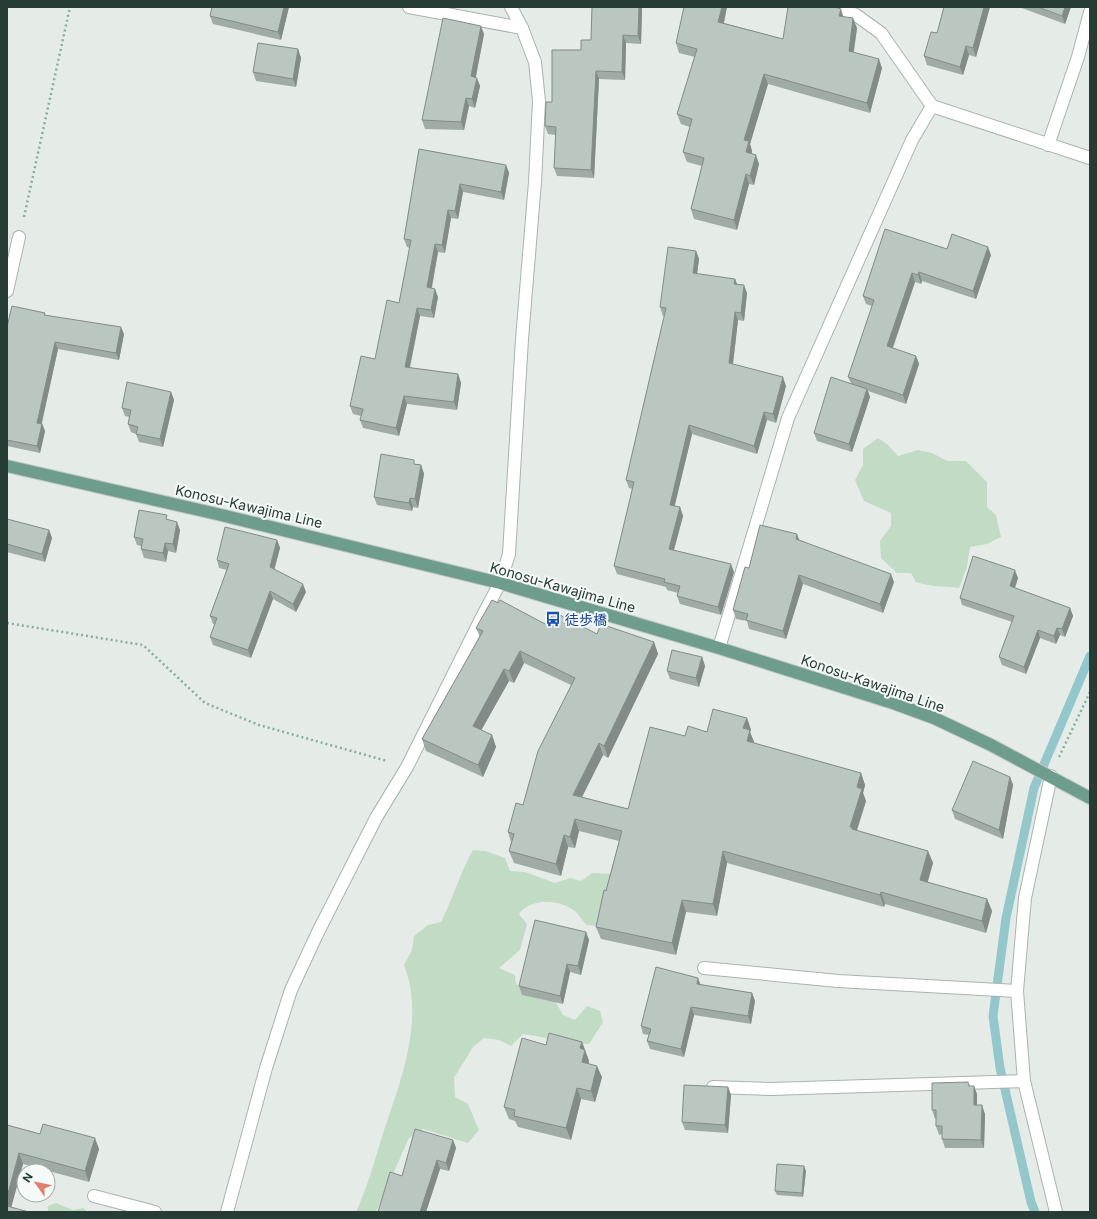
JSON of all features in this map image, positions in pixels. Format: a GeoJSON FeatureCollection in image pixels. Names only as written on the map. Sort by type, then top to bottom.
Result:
{"type":"FeatureCollection","features":[{"type":"Feature","properties":{"kind":"main road","name":"Konosu-Kawajima Line"},"geometry":{"type":"LineString","coordinates":[[7,466],[218,514],[500,583],[719,648],[893,702],[927,715],[1051,776],[1090,798]]}},
{"type":"Feature","properties":{"kind":"street"},"geometry":{"type":"LineString","coordinates":[[409,7],[522,28]]}},
{"type":"Feature","properties":{"kind":"street"},"geometry":{"type":"LineString","coordinates":[[227,1212],[266,1068],[291,990],[318,932],[376,818],[407,767],[482,615],[500,583],[509,554],[522,339],[535,182],[539,101],[535,62],[522,28],[511,7]]}},
{"type":"Feature","properties":{"kind":"street"},"geometry":{"type":"LineString","coordinates":[[833,7],[856,14],[882,33],[932,106],[1090,158]]}},
{"type":"Feature","properties":{"kind":"street"},"geometry":{"type":"LineString","coordinates":[[1048,145],[1078,57],[1090,12]]}},
{"type":"Feature","properties":{"kind":"street"},"geometry":{"type":"LineString","coordinates":[[719,648],[788,418],[912,140],[932,106]]}},
{"type":"Feature","properties":{"kind":"street"},"geometry":{"type":"LineString","coordinates":[[7,291],[19,237]]}},
{"type":"Feature","properties":{"kind":"street"},"geometry":{"type":"LineString","coordinates":[[1051,776],[1025,898],[1017,992],[1024,1081],[1056,1212]]}},
{"type":"Feature","properties":{"kind":"street"},"geometry":{"type":"LineString","coordinates":[[704,968],[838,981],[1017,992]]}},
{"type":"Feature","properties":{"kind":"street"},"geometry":{"type":"LineString","coordinates":[[704,1086],[772,1089],[1024,1081]]}},
{"type":"Feature","properties":{"kind":"street"},"geometry":{"type":"LineString","coordinates":[[94,1196],[155,1212]]}},
{"type":"Feature","properties":{"kind":"path"},"geometry":{"type":"LineString","coordinates":[[19,237],[70,7]]}},
{"type":"Feature","properties":{"kind":"path"},"geometry":{"type":"LineString","coordinates":[[7,623],[143,645],[205,703],[259,725],[407,767]]}},
{"type":"Feature","properties":{"kind":"path"},"geometry":{"type":"LineString","coordinates":[[1051,776],[1090,692]]}},
{"type":"Feature","properties":{"kind":"green space"},"geometry":{"type":"Polygon","coordinates":[[[878,438],[887,444],[898,456],[918,450],[932,453],[947,461],[966,461],[987,482],[987,507],[996,515],[1001,537],[987,544],[970,547],[967,567],[959,588],[921,584],[916,582],[911,573],[897,573],[881,558],[880,541],[891,526],[891,513],[864,501],[855,480],[863,465],[863,449],[878,438]]]}},
{"type":"Feature","properties":{"kind":"green space"},"geometry":{"type":"Polygon","coordinates":[[[473,850],[485,851],[505,858],[510,871],[525,872],[555,883],[570,878],[581,881],[592,873],[616,874],[599,926],[586,925],[576,912],[562,904],[555,902],[538,902],[524,908],[519,914],[527,924],[520,950],[499,968],[515,975],[516,985],[531,982],[551,994],[563,1015],[575,1020],[587,1006],[600,1011],[603,1022],[589,1044],[564,1042],[523,1034],[511,1046],[499,1040],[484,1038],[473,1047],[454,1078],[455,1097],[468,1104],[479,1130],[468,1143],[423,1129],[409,1138],[376,1212],[356,1212],[364,1194],[396,1096],[408,1052],[412,1008],[410,986],[404,965],[412,950],[414,936],[428,925],[441,922],[473,850]]]}},
{"type":"Feature","properties":{"kind":"green space"},"geometry":{"type":"Polygon","coordinates":[[[56,1203],[73,1210],[83,1208],[88,1212],[48,1212],[48,1206],[56,1203]]]}},
{"type":"Feature","properties":{"kind":"building"},"geometry":{"type":"Polygon","coordinates":[[[212,7],[284,7],[278,32],[210,16],[212,7]]]}},
{"type":"Feature","properties":{"kind":"building"},"geometry":{"type":"Polygon","coordinates":[[[592,7],[639,7],[638,36],[623,35],[622,72],[596,71],[591,170],[554,168],[556,127],[545,126],[546,102],[552,102],[552,50],[581,50],[581,40],[591,40],[592,7]]]}},
{"type":"Feature","properties":{"kind":"building"},"geometry":{"type":"Polygon","coordinates":[[[684,7],[722,7],[718,22],[783,39],[788,7],[835,7],[841,9],[839,16],[853,18],[849,51],[879,59],[867,103],[764,74],[744,140],[749,141],[746,152],[756,155],[750,176],[746,174],[734,220],[691,209],[704,158],[683,152],[692,119],[677,114],[697,49],[676,43],[684,7]]]}},
{"type":"Feature","properties":{"kind":"building"},"geometry":{"type":"Polygon","coordinates":[[[944,7],[984,7],[973,48],[966,46],[960,67],[924,56],[931,32],[937,33],[944,7]]]}},
{"type":"Feature","properties":{"kind":"building"},"geometry":{"type":"Polygon","coordinates":[[[1038,7],[1065,7],[1062,16],[1038,7]]]}},
{"type":"Feature","properties":{"kind":"building"},"geometry":{"type":"Polygon","coordinates":[[[443,18],[481,26],[471,76],[477,78],[472,99],[466,98],[461,122],[422,120],[443,18]]]}},
{"type":"Feature","properties":{"kind":"building"},"geometry":{"type":"Polygon","coordinates":[[[258,43],[298,49],[293,79],[253,72],[258,43]]]}},
{"type":"Feature","properties":{"kind":"building"},"geometry":{"type":"Polygon","coordinates":[[[419,149],[506,165],[501,192],[460,184],[455,211],[448,210],[442,245],[435,244],[427,287],[435,289],[431,310],[417,308],[405,367],[458,374],[454,402],[404,396],[396,428],[360,420],[363,409],[350,406],[361,356],[375,359],[387,300],[399,303],[411,240],[404,239],[419,149]]]}},
{"type":"Feature","properties":{"kind":"building"},"geometry":{"type":"Polygon","coordinates":[[[885,229],[947,249],[952,234],[988,247],[973,291],[919,272],[918,275],[912,273],[887,346],[916,356],[903,395],[848,377],[874,300],[863,296],[885,229]]]}},
{"type":"Feature","properties":{"kind":"building"},"geometry":{"type":"Polygon","coordinates":[[[668,247],[696,251],[693,273],[735,279],[734,284],[744,285],[741,313],[735,312],[729,363],[783,377],[773,414],[764,412],[754,446],[689,425],[670,505],[680,507],[669,549],[731,564],[718,607],[677,596],[680,586],[664,582],[665,579],[614,566],[634,482],[626,480],[666,308],[660,307],[668,247]]]}},
{"type":"Feature","properties":{"kind":"building"},"geometry":{"type":"Polygon","coordinates":[[[12,306],[45,313],[44,315],[121,327],[116,353],[55,342],[37,423],[42,424],[37,446],[7,440],[7,327],[12,306]]]}},
{"type":"Feature","properties":{"kind":"building"},"geometry":{"type":"Polygon","coordinates":[[[831,377],[867,389],[849,444],[814,433],[831,377]]]}},
{"type":"Feature","properties":{"kind":"building"},"geometry":{"type":"Polygon","coordinates":[[[127,382],[171,392],[160,439],[136,434],[138,427],[128,424],[131,410],[122,408],[127,382]]]}},
{"type":"Feature","properties":{"kind":"building"},"geometry":{"type":"Polygon","coordinates":[[[381,454],[414,460],[414,464],[421,465],[415,499],[410,498],[409,503],[374,497],[381,454]]]}},
{"type":"Feature","properties":{"kind":"building"},"geometry":{"type":"Polygon","coordinates":[[[139,510],[167,515],[166,519],[177,522],[173,544],[165,543],[163,553],[141,549],[143,539],[134,537],[139,510]]]}},
{"type":"Feature","properties":{"kind":"building"},"geometry":{"type":"Polygon","coordinates":[[[7,519],[49,530],[42,554],[7,544],[7,519]]]}},
{"type":"Feature","properties":{"kind":"building"},"geometry":{"type":"Polygon","coordinates":[[[760,525],[797,534],[796,539],[891,574],[880,604],[799,575],[783,631],[746,620],[748,614],[733,610],[745,567],[749,568],[760,525]]]}},
{"type":"Feature","properties":{"kind":"building"},"geometry":{"type":"Polygon","coordinates":[[[225,527],[277,540],[270,567],[303,584],[293,604],[270,591],[248,650],[210,637],[217,618],[210,616],[229,564],[217,560],[225,527]]]}},
{"type":"Feature","properties":{"kind":"building"},"geometry":{"type":"Polygon","coordinates":[[[973,556],[1015,570],[1010,586],[1070,608],[1062,629],[1057,628],[1054,636],[1038,630],[1024,667],[999,657],[1014,616],[960,598],[973,556]]]}},
{"type":"Feature","properties":{"kind":"building"},"geometry":{"type":"Polygon","coordinates":[[[492,600],[498,603],[500,600],[547,625],[554,612],[597,634],[601,624],[654,642],[604,746],[599,743],[573,795],[628,809],[650,727],[685,736],[688,726],[707,732],[713,709],[747,718],[743,728],[750,730],[747,741],[861,773],[857,787],[862,789],[850,827],[852,827],[852,829],[928,851],[920,880],[987,899],[982,921],[881,892],[880,895],[723,851],[713,904],[682,900],[672,943],[596,927],[604,890],[606,891],[622,831],[575,819],[570,837],[564,835],[556,864],[509,851],[514,834],[508,832],[516,803],[523,805],[538,751],[575,678],[520,651],[509,671],[504,669],[473,726],[492,735],[478,765],[422,739],[483,631],[476,628],[492,600]]]}},
{"type":"Feature","properties":{"kind":"building"},"geometry":{"type":"Polygon","coordinates":[[[672,650],[702,657],[696,678],[667,671],[672,650]]]}},
{"type":"Feature","properties":{"kind":"building"},"geometry":{"type":"Polygon","coordinates":[[[973,761],[1010,777],[999,830],[952,810],[973,761]]]}},
{"type":"Feature","properties":{"kind":"building"},"geometry":{"type":"Polygon","coordinates":[[[535,920],[586,932],[578,966],[567,964],[560,996],[519,986],[535,920]]]}},
{"type":"Feature","properties":{"kind":"building"},"geometry":{"type":"Polygon","coordinates":[[[656,967],[698,978],[697,984],[752,993],[748,1016],[691,1007],[681,1049],[647,1041],[651,1029],[641,1026],[656,967]]]}},
{"type":"Feature","properties":{"kind":"building"},"geometry":{"type":"Polygon","coordinates":[[[549,1033],[582,1042],[580,1048],[585,1050],[582,1062],[597,1066],[591,1091],[577,1088],[566,1128],[514,1116],[515,1110],[504,1107],[522,1038],[546,1045],[549,1033]]]}},
{"type":"Feature","properties":{"kind":"building"},"geometry":{"type":"Polygon","coordinates":[[[968,1082],[969,1086],[974,1086],[974,1105],[982,1105],[981,1140],[942,1139],[942,1126],[936,1126],[936,1110],[932,1110],[932,1083],[968,1082]]]}},
{"type":"Feature","properties":{"kind":"building"},"geometry":{"type":"Polygon","coordinates":[[[684,1085],[728,1087],[725,1125],[682,1122],[684,1085]]]}},
{"type":"Feature","properties":{"kind":"building"},"geometry":{"type":"Polygon","coordinates":[[[43,1124],[95,1138],[85,1171],[19,1153],[7,1197],[7,1125],[40,1134],[43,1124]]]}},
{"type":"Feature","properties":{"kind":"building"},"geometry":{"type":"Polygon","coordinates":[[[415,1129],[453,1140],[446,1163],[437,1160],[420,1212],[378,1212],[390,1172],[402,1176],[415,1129]]]}},
{"type":"Feature","properties":{"kind":"building"},"geometry":{"type":"Polygon","coordinates":[[[777,1164],[804,1166],[802,1193],[775,1191],[777,1164]]]}},
{"type":"Feature","properties":{"kind":"building"},"geometry":{"type":"Polygon","coordinates":[[[7,1206],[29,1212],[7,1212],[7,1206]]]}},
{"type":"Feature","properties":{"kind":"waterway"},"geometry":{"type":"LineString","coordinates":[[1035,1212],[1031,1202],[1000,1068],[993,1016],[1006,918],[1034,788],[1090,656]]}},
{"type":"Feature","properties":{"kind":"place","name":"徒歩橋"},"geometry":{"type":"Point","coordinates":[553,619]}}]}
